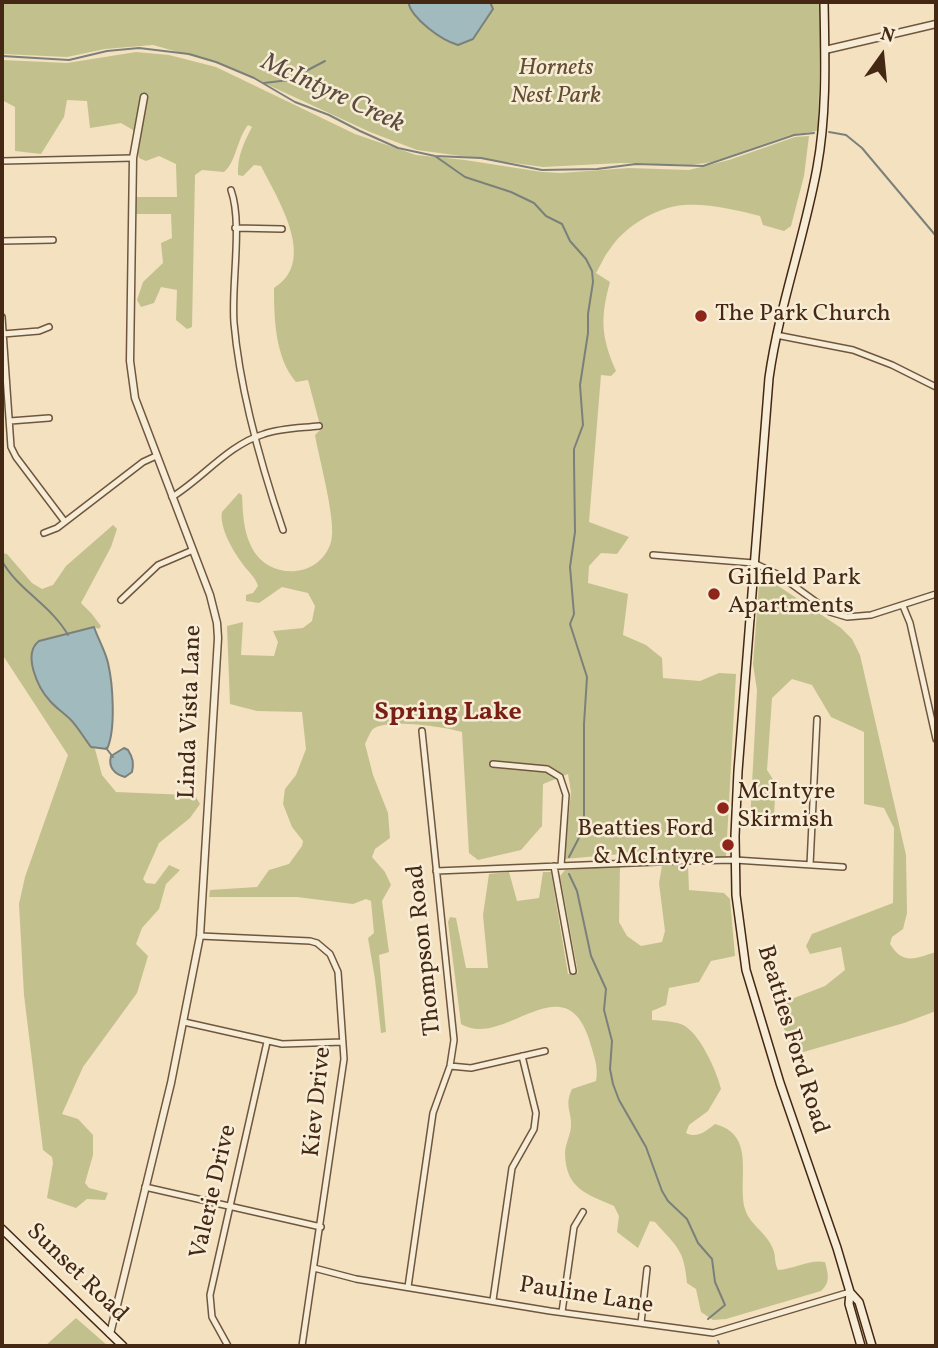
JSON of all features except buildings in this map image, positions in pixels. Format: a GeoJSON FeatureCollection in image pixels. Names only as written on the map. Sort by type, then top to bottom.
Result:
{"type":"FeatureCollection","features":[{"type":"Feature","properties":{"kind":"main road","name":"Beatties Ford Road"},"geometry":{"type":"LineString","coordinates":[[824,2],[825,50],[817,166],[776,335],[767,395],[737,782],[735,860],[738,917],[746,970],[850,1292],[849,1304],[861,1346]]}},
{"type":"Feature","properties":{"kind":"main road","name":"Sunset Road"},"geometry":{"type":"LineString","coordinates":[[2,1229],[123,1346]]}},
{"type":"Feature","properties":{"kind":"main road","name":"Beatties Ford Road"},"geometry":{"type":"LineString","coordinates":[[850,1292],[859,1302],[873,1346]]}},
{"type":"Feature","properties":{"kind":"street"},"geometry":{"type":"LineString","coordinates":[[825,50],[936,24]]}},
{"type":"Feature","properties":{"kind":"street","name":"Linda Vista Lane"},"geometry":{"type":"LineString","coordinates":[[110,1334],[184,1022],[200,936],[218,638],[214,610],[135,398],[130,376],[133,158],[144,97]]}},
{"type":"Feature","properties":{"kind":"street"},"geometry":{"type":"LineString","coordinates":[[2,161],[133,158]]}},
{"type":"Feature","properties":{"kind":"street"},"geometry":{"type":"LineString","coordinates":[[231,190],[235,228],[235,326],[255,437],[283,530]]}},
{"type":"Feature","properties":{"kind":"street"},"geometry":{"type":"LineString","coordinates":[[235,228],[282,229]]}},
{"type":"Feature","properties":{"kind":"street"},"geometry":{"type":"LineString","coordinates":[[2,241],[53,240]]}},
{"type":"Feature","properties":{"kind":"street"},"geometry":{"type":"LineString","coordinates":[[2,317],[11,447],[65,522]]}},
{"type":"Feature","properties":{"kind":"street"},"geometry":{"type":"LineString","coordinates":[[3,334],[39,331],[49,327]]}},
{"type":"Feature","properties":{"kind":"street"},"geometry":{"type":"LineString","coordinates":[[776,335],[852,350],[892,365],[936,387]]}},
{"type":"Feature","properties":{"kind":"street"},"geometry":{"type":"LineString","coordinates":[[10,421],[50,418]]}},
{"type":"Feature","properties":{"kind":"street"},"geometry":{"type":"LineString","coordinates":[[172,497],[255,437],[275,431],[319,426]]}},
{"type":"Feature","properties":{"kind":"street"},"geometry":{"type":"LineString","coordinates":[[44,533],[65,522],[143,462],[156,456]]}},
{"type":"Feature","properties":{"kind":"street"},"geometry":{"type":"LineString","coordinates":[[121,600],[158,565],[193,550]]}},
{"type":"Feature","properties":{"kind":"street"},"geometry":{"type":"LineString","coordinates":[[653,555],[754,563],[772,570],[818,605],[837,615],[862,617],[936,594]]}},
{"type":"Feature","properties":{"kind":"street"},"geometry":{"type":"LineString","coordinates":[[903,606],[910,623],[936,739]]}},
{"type":"Feature","properties":{"kind":"street"},"geometry":{"type":"LineString","coordinates":[[810,865],[817,719]]}},
{"type":"Feature","properties":{"kind":"street","name":"Thompson Road"},"geometry":{"type":"LineString","coordinates":[[408,1287],[433,1113],[450,1066],[453,1027],[422,731]]}},
{"type":"Feature","properties":{"kind":"street"},"geometry":{"type":"LineString","coordinates":[[493,764],[547,769],[560,777],[566,795],[558,866],[573,971]]}},
{"type":"Feature","properties":{"kind":"street"},"geometry":{"type":"LineString","coordinates":[[436,871],[735,860],[843,867]]}},
{"type":"Feature","properties":{"kind":"street","name":"Kiev Drive"},"geometry":{"type":"LineString","coordinates":[[200,936],[301,939],[317,943],[335,962],[338,972],[344,1072],[302,1346]]}},
{"type":"Feature","properties":{"kind":"street"},"geometry":{"type":"LineString","coordinates":[[184,1022],[267,1042],[298,1045],[343,1042]]}},
{"type":"Feature","properties":{"kind":"street","name":"Valerie Drive"},"geometry":{"type":"LineString","coordinates":[[228,1346],[212,1317],[210,1295],[267,1042]]}},
{"type":"Feature","properties":{"kind":"street"},"geometry":{"type":"LineString","coordinates":[[450,1066],[471,1068],[545,1051]]}},
{"type":"Feature","properties":{"kind":"street"},"geometry":{"type":"LineString","coordinates":[[493,1300],[512,1168],[536,1122],[522,1056]]}},
{"type":"Feature","properties":{"kind":"street"},"geometry":{"type":"LineString","coordinates":[[145,1187],[321,1227]]}},
{"type":"Feature","properties":{"kind":"street"},"geometry":{"type":"LineString","coordinates":[[562,1312],[574,1227],[583,1212]]}},
{"type":"Feature","properties":{"kind":"street","name":"Pauline Lane"},"geometry":{"type":"LineString","coordinates":[[314,1269],[356,1279],[713,1333],[850,1292]]}},
{"type":"Feature","properties":{"kind":"street"},"geometry":{"type":"LineString","coordinates":[[641,1323],[647,1269]]}},
{"type":"Feature","properties":{"kind":"green space","name":"Hornets Nest Park"},"geometry":{"type":"Polygon","coordinates":[[[2,2],[821,2],[818,131],[790,135],[712,162],[691,165],[621,163],[543,167],[417,150],[370,132],[227,66],[153,45],[105,49],[67,57],[2,54],[2,2]]]}},
{"type":"Feature","properties":{"kind":"green space"},"geometry":{"type":"Polygon","coordinates":[[[136,52],[169,55],[216,67],[355,134],[416,155],[542,172],[629,168],[689,170],[729,160],[795,137],[809,136],[804,176],[791,226],[784,231],[763,225],[760,216],[742,211],[703,205],[663,209],[642,219],[624,233],[608,252],[596,273],[610,282],[604,327],[607,348],[616,371],[611,376],[601,375],[589,522],[629,537],[617,554],[601,553],[589,566],[588,583],[628,594],[623,635],[646,645],[662,658],[663,678],[700,681],[719,673],[736,674],[726,857],[657,858],[657,853],[644,852],[564,859],[571,792],[568,774],[543,784],[542,826],[521,850],[478,860],[469,853],[462,732],[403,724],[390,724],[373,729],[365,744],[373,775],[388,813],[390,838],[375,849],[372,857],[385,872],[391,885],[382,901],[389,952],[379,955],[386,1032],[381,1033],[368,938],[374,933],[371,901],[366,899],[353,904],[297,897],[209,897],[210,890],[257,887],[269,870],[289,864],[303,841],[292,827],[283,804],[285,789],[296,775],[306,749],[302,712],[257,711],[230,704],[227,626],[243,622],[241,655],[274,656],[278,642],[273,631],[303,628],[312,621],[315,606],[308,593],[282,587],[259,603],[246,601],[246,595],[253,593],[258,586],[228,539],[222,512],[239,493],[242,495],[245,529],[252,548],[260,559],[282,570],[306,569],[316,563],[325,554],[332,533],[330,506],[315,435],[321,429],[308,380],[296,382],[284,361],[277,337],[274,288],[287,276],[293,262],[294,246],[290,230],[261,166],[254,165],[243,176],[238,175],[242,150],[252,127],[248,125],[244,131],[224,172],[202,170],[195,175],[192,327],[187,329],[176,320],[177,290],[161,287],[154,303],[141,307],[137,300],[143,282],[163,263],[161,243],[172,238],[171,214],[136,214],[136,197],[177,197],[176,164],[159,156],[146,161],[139,158],[133,130],[121,123],[90,128],[87,101],[67,100],[64,117],[41,154],[15,151],[15,107],[2,100],[2,60],[67,63],[136,52]]]}},
{"type":"Feature","properties":{"kind":"green space"},"geometry":{"type":"Polygon","coordinates":[[[113,525],[117,529],[111,547],[81,603],[101,626],[99,629],[94,627],[39,641],[32,665],[48,700],[70,718],[95,749],[102,775],[116,792],[188,795],[196,797],[200,804],[190,818],[159,843],[143,879],[146,883],[155,884],[169,865],[180,870],[166,884],[159,909],[142,928],[136,944],[148,956],[137,993],[83,1067],[62,1114],[78,1119],[93,1135],[93,1155],[85,1183],[89,1188],[108,1193],[105,1200],[87,1199],[76,1208],[47,1198],[53,1163],[52,1157],[43,1150],[24,995],[19,904],[25,877],[68,755],[2,654],[2,553],[7,554],[32,583],[42,589],[53,585],[66,566],[113,525]]]}},
{"type":"Feature","properties":{"kind":"green space"},"geometry":{"type":"Polygon","coordinates":[[[765,577],[841,628],[852,639],[860,655],[906,855],[907,913],[903,929],[892,937],[890,944],[900,955],[910,959],[936,952],[936,1011],[800,1053],[790,1046],[776,1005],[825,986],[845,970],[841,947],[810,954],[806,946],[812,934],[893,903],[894,828],[884,808],[864,804],[864,732],[831,717],[812,685],[792,679],[772,698],[767,770],[776,784],[774,815],[750,822],[757,690],[753,664],[759,584],[765,577]]]}},
{"type":"Feature","properties":{"kind":"green space"},"geometry":{"type":"Polygon","coordinates":[[[688,865],[689,890],[724,893],[730,899],[735,956],[711,961],[699,982],[669,988],[666,1005],[652,1011],[652,1020],[678,1023],[691,1031],[708,1055],[721,1089],[708,1111],[689,1125],[686,1133],[698,1135],[715,1124],[728,1130],[736,1138],[743,1159],[745,1209],[771,1244],[778,1270],[819,1261],[825,1262],[828,1274],[821,1291],[726,1319],[713,1320],[701,1312],[696,1289],[687,1283],[681,1255],[655,1222],[650,1221],[638,1248],[617,1232],[619,1216],[614,1206],[587,1194],[569,1175],[565,1154],[571,1127],[568,1104],[570,1095],[572,1089],[596,1081],[597,1076],[589,1039],[578,1017],[564,1008],[549,1007],[495,1026],[478,1029],[461,1024],[448,922],[450,917],[456,918],[466,968],[488,968],[483,915],[489,874],[509,872],[517,901],[539,898],[543,872],[551,872],[568,974],[578,973],[560,876],[565,870],[620,866],[619,922],[627,936],[641,946],[662,942],[665,931],[659,883],[662,866],[688,865]]]}},
{"type":"Feature","properties":{"kind":"green space"},"geometry":{"type":"Polygon","coordinates":[[[76,1318],[108,1346],[45,1346],[76,1318]]]}},
{"type":"Feature","properties":{"kind":"water"},"geometry":{"type":"Polygon","coordinates":[[[408,2],[490,2],[493,9],[473,39],[458,45],[428,28],[415,15],[408,2]]]}},
{"type":"Feature","properties":{"kind":"water"},"geometry":{"type":"Polygon","coordinates":[[[94,627],[107,658],[111,683],[113,719],[107,749],[91,747],[73,722],[50,701],[37,680],[32,662],[34,647],[39,641],[94,627]]]}},
{"type":"Feature","properties":{"kind":"water"},"geometry":{"type":"Polygon","coordinates":[[[124,748],[130,753],[133,763],[132,772],[125,777],[115,772],[110,764],[111,756],[124,748]]]}},
{"type":"Feature","properties":{"kind":"waterway","name":"McIntyre Creek"},"geometry":{"type":"LineString","coordinates":[[2,56],[69,60],[107,51],[139,48],[189,54],[254,78],[295,102],[398,148],[435,156],[481,158],[542,170],[597,169],[636,164],[703,166],[794,135],[814,133]]}},
{"type":"Feature","properties":{"kind":"waterway"},"geometry":{"type":"LineString","coordinates":[[264,83],[289,80],[325,61]]}},
{"type":"Feature","properties":{"kind":"waterway","name":"McIntyre Creek"},"geometry":{"type":"LineString","coordinates":[[829,132],[846,135],[862,148],[936,236]]}},
{"type":"Feature","properties":{"kind":"waterway"},"geometry":{"type":"LineString","coordinates":[[435,156],[465,177],[511,192],[534,203],[546,216],[562,224],[570,241],[586,259],[592,271],[588,333],[580,385],[583,425],[574,449],[575,532],[570,567],[574,614],[570,624],[587,677],[584,816],[583,830],[569,857]]}},
{"type":"Feature","properties":{"kind":"waterway"},"geometry":{"type":"LineString","coordinates":[[2,561],[17,581],[53,615],[68,635]]}},
{"type":"Feature","properties":{"kind":"waterway"},"geometry":{"type":"LineString","coordinates":[[106,748],[113,757]]}},
{"type":"Feature","properties":{"kind":"waterway"},"geometry":{"type":"LineString","coordinates":[[569,874],[577,891],[591,956],[606,989],[604,1010],[612,1041],[610,1069],[613,1084],[619,1100],[646,1147],[662,1191],[668,1201],[687,1219],[698,1243],[712,1259],[715,1282],[725,1305],[708,1319]]}},
{"type":"Feature","properties":{"kind":"waterway"},"geometry":{"type":"LineString","coordinates":[[718,1341],[720,1346]]}},
{"type":"Feature","properties":{"kind":"place","name":"The Park Church"},"geometry":{"type":"Point","coordinates":[701,316]}},
{"type":"Feature","properties":{"kind":"place","name":"Gilfield Park Apartments"},"geometry":{"type":"Point","coordinates":[714,594]}},
{"type":"Feature","properties":{"kind":"place","name":"McIntyre Skirmish"},"geometry":{"type":"Point","coordinates":[723,808]}},
{"type":"Feature","properties":{"kind":"place","name":"Beatties Ford & McIntyre"},"geometry":{"type":"Point","coordinates":[728,845]}},
{"type":"Feature","properties":{"kind":"district","name":"Spring Lake"},"geometry":{"type":"Point","coordinates":[448,714]}}]}
